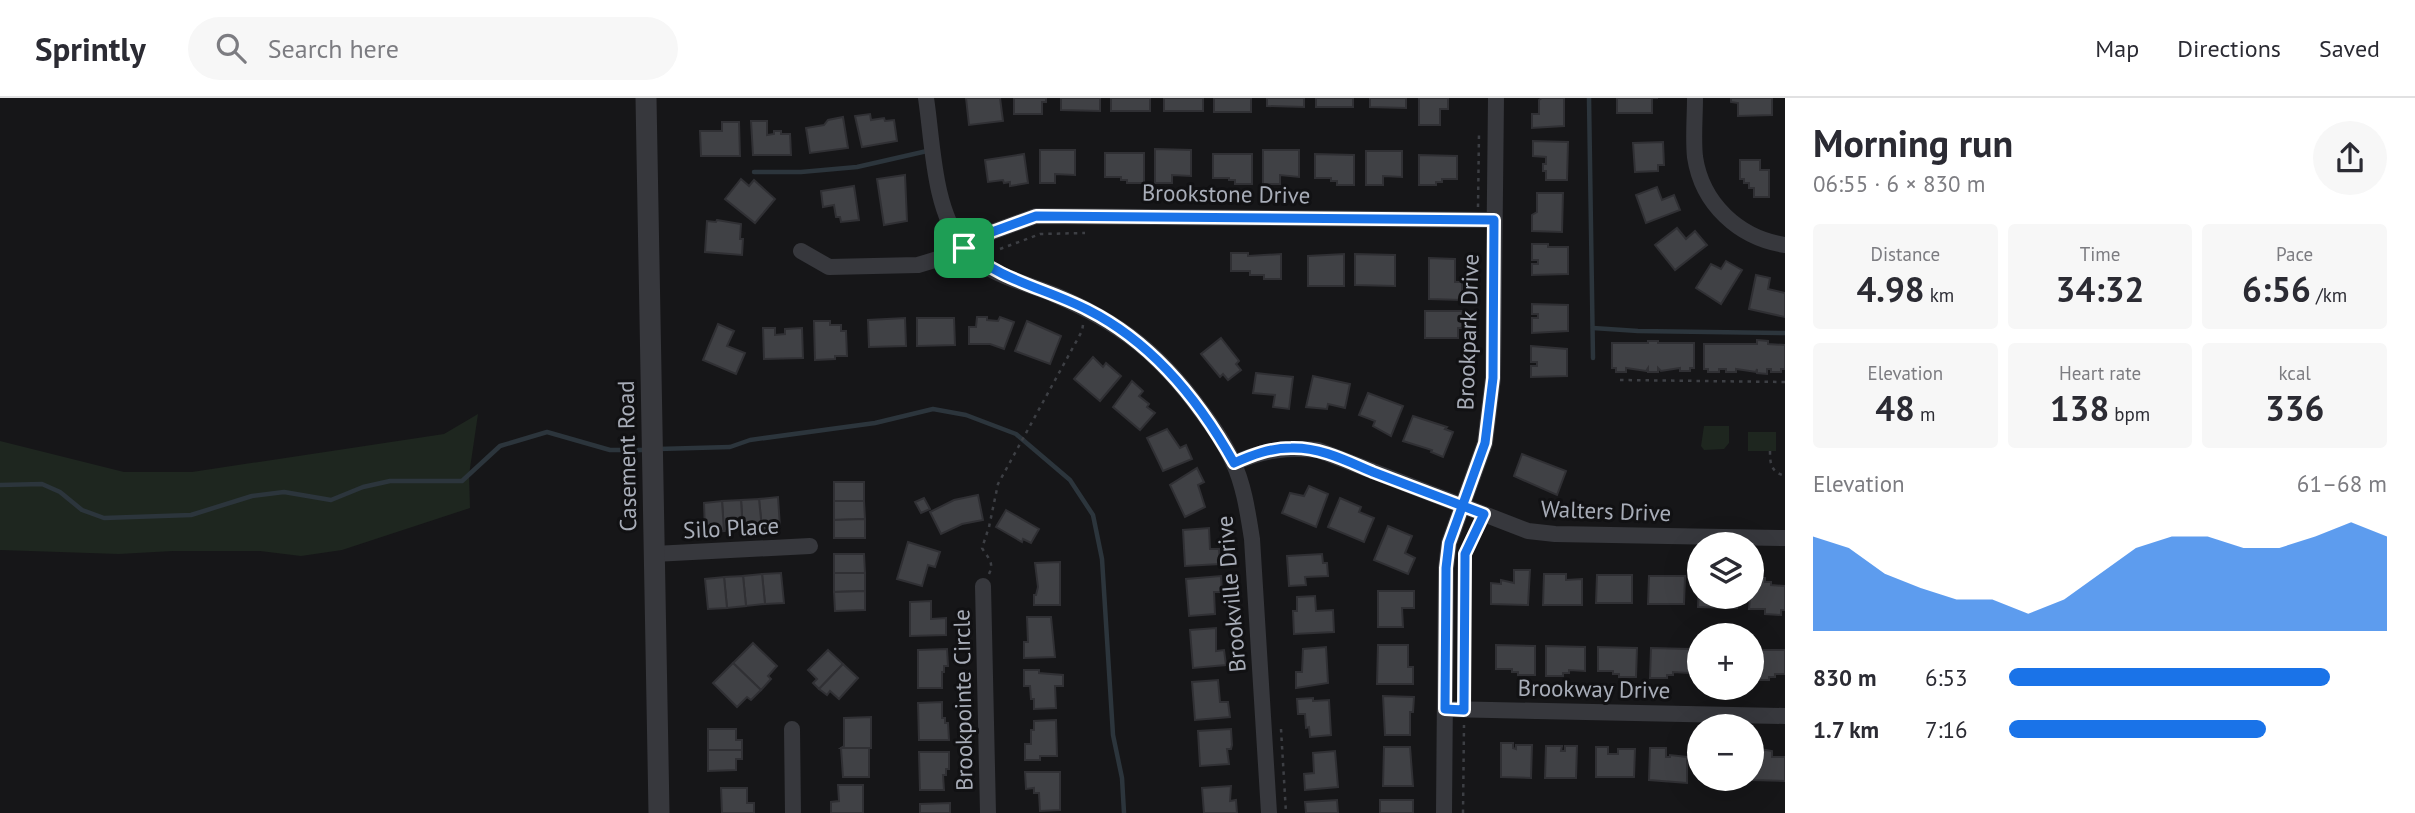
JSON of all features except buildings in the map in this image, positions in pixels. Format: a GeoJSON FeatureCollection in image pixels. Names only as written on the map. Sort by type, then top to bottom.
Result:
{"type":"FeatureCollection","features":[{"type":"Feature","properties":{"kind":"street","name":"Casement Road"},"geometry":{"type":"LineString","coordinates":[[646,98],[659,813]]}},
{"type":"Feature","properties":{"kind":"street","name":"Brookville Drive"},"geometry":{"type":"LineString","coordinates":[[926,98],[940,195],[953,231],[964,248],[997,272],[1089,310],[1116,327],[1167,367],[1219,436],[1234,463],[1252,539],[1269,813]]}},
{"type":"Feature","properties":{"kind":"street","name":"Brookpark Drive"},"geometry":{"type":"LineString","coordinates":[[1444,813],[1446,568],[1449,543],[1485,443],[1493,378],[1496,98]]}},
{"type":"Feature","properties":{"kind":"street"},"geometry":{"type":"LineString","coordinates":[[1695,98],[1695,156],[1700,178],[1713,202],[1725,217],[1743,231],[1764,241],[1785,245]]}},
{"type":"Feature","properties":{"kind":"street","name":"Brookstone Drive"},"geometry":{"type":"LineString","coordinates":[[801,251],[829,267],[918,265],[1036,216],[1494,220]]}},
{"type":"Feature","properties":{"kind":"street","name":"Walters Drive"},"geometry":{"type":"LineString","coordinates":[[1234,463],[1255,453],[1273,449],[1293,447],[1318,450],[1528,531],[1555,534],[1785,538]]}},
{"type":"Feature","properties":{"kind":"street","name":"Silo Place"},"geometry":{"type":"LineString","coordinates":[[654,554],[810,547]]}},
{"type":"Feature","properties":{"kind":"street","name":"Brookpointe Circle"},"geometry":{"type":"LineString","coordinates":[[984,586],[988,813]]}},
{"type":"Feature","properties":{"kind":"street","name":"Brookway Drive"},"geometry":{"type":"LineString","coordinates":[[1445,709],[1785,716]]}},
{"type":"Feature","properties":{"kind":"street"},"geometry":{"type":"LineString","coordinates":[[792,729],[793,813]]}},
{"type":"Feature","properties":{"kind":"path"},"geometry":{"type":"LineString","coordinates":[[1000,249],[1040,234],[1088,233]]}},
{"type":"Feature","properties":{"kind":"path"},"geometry":{"type":"LineString","coordinates":[[984,586],[992,568],[989,556],[982,548],[998,484],[1082,331],[1089,310]]}},
{"type":"Feature","properties":{"kind":"path"},"geometry":{"type":"LineString","coordinates":[[1620,380],[1785,382]]}},
{"type":"Feature","properties":{"kind":"path"},"geometry":{"type":"LineString","coordinates":[[1770,451],[1771,466],[1776,473],[1785,476]]}},
{"type":"Feature","properties":{"kind":"path"},"geometry":{"type":"LineString","coordinates":[[1463,813],[1465,554],[1484,514]]}},
{"type":"Feature","properties":{"kind":"shaded area"},"geometry":{"type":"Polygon","coordinates":[[[478,414],[469,475],[470,508],[342,550],[301,556],[260,551],[119,554],[0,550],[0,441],[124,472],[192,472],[444,434],[478,414]]]}},
{"type":"Feature","properties":{"kind":"shaded area"},"geometry":{"type":"Polygon","coordinates":[[[1704,426],[1729,426],[1729,443],[1724,449],[1704,450],[1701,446],[1704,426]]]}},
{"type":"Feature","properties":{"kind":"shaded area"},"geometry":{"type":"Polygon","coordinates":[[[1748,432],[1776,432],[1776,451],[1748,451],[1748,432]]]}},
{"type":"Feature","properties":{"kind":"waterway"},"geometry":{"type":"LineString","coordinates":[[1589,98],[1593,358]]}},
{"type":"Feature","properties":{"kind":"waterway"},"geometry":{"type":"LineString","coordinates":[[754,172],[801,172],[857,167],[927,151]]}},
{"type":"Feature","properties":{"kind":"waterway"},"geometry":{"type":"LineString","coordinates":[[1593,328],[1785,333]]}},
{"type":"Feature","properties":{"kind":"waterway"},"geometry":{"type":"LineString","coordinates":[[658,449],[730,447],[750,440],[875,423],[933,409],[966,415],[1016,434],[1070,480],[1093,515],[1102,559],[1113,735],[1122,778],[1124,813]]}},
{"type":"Feature","properties":{"kind":"waterway"},"geometry":{"type":"LineString","coordinates":[[0,485],[42,484],[60,492],[82,510],[104,518],[191,515],[252,496],[284,492],[331,500],[363,487],[390,481],[462,481],[500,446],[547,432],[610,450],[645,450]]}},
{"type":"Feature","properties":{"kind":"route"},"geometry":{"type":"LineString","coordinates":[[964,248],[977,260],[1017,282],[1089,310],[1139,344],[1167,367],[1193,399],[1234,463],[1255,453],[1273,449],[1293,447],[1318,450],[1390,478],[1463,506],[1484,514],[1465,554],[1464,710],[1445,709],[1446,568],[1449,543],[1463,506],[1475,473],[1485,443],[1493,378],[1494,220],[1036,216],[992,232],[964,248]]}}]}
